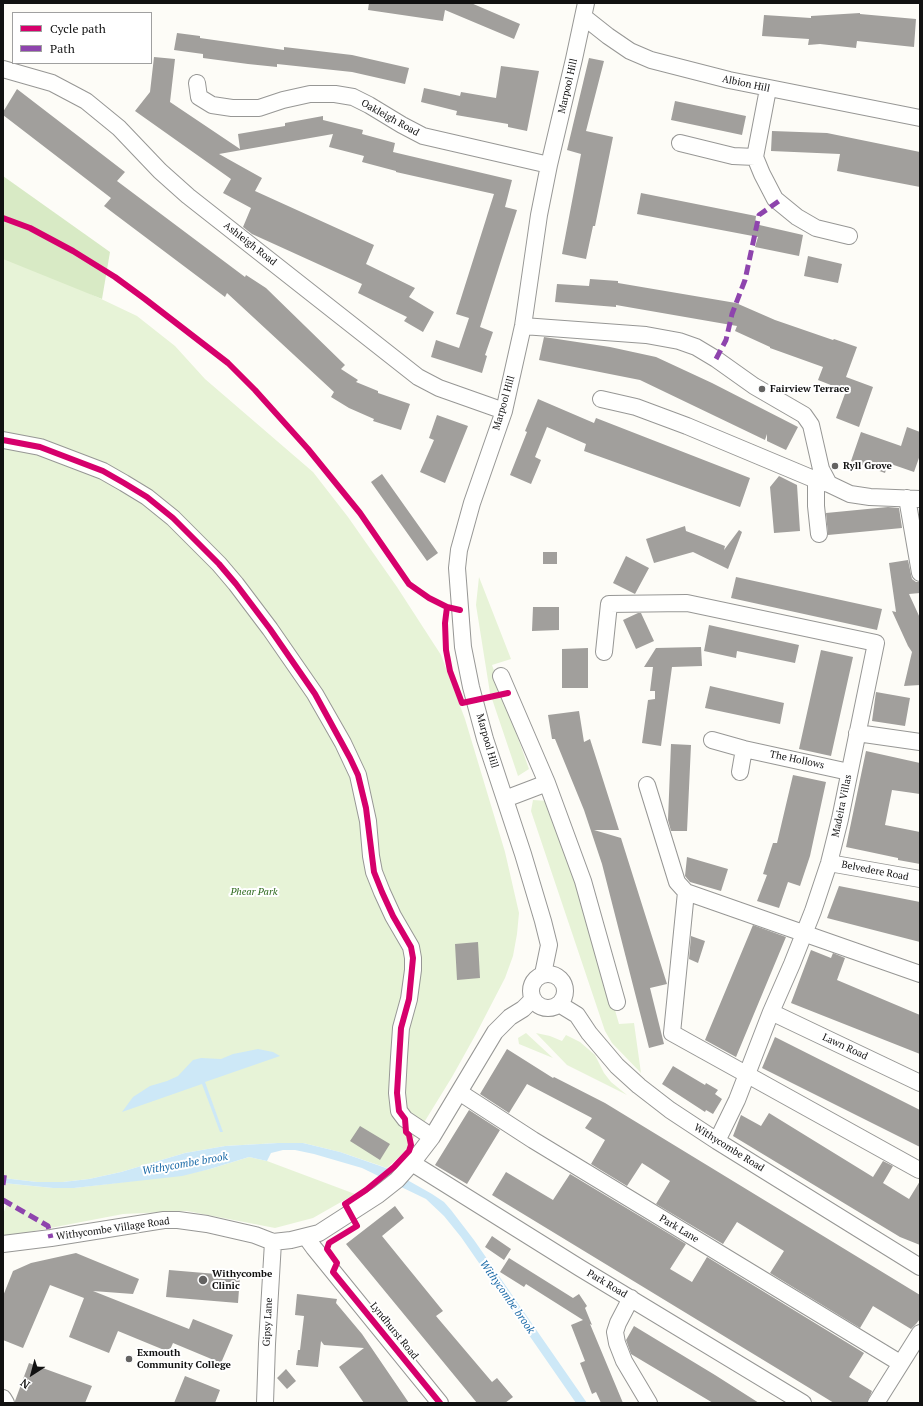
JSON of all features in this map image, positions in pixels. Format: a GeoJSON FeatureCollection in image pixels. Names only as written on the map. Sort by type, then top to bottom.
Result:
{"type":"FeatureCollection","features":[{"type":"Feature","properties":{"kind":"street","name":"Albion Hill"},"geometry":{"type":"LineString","coordinates":[[585,10],[608,36],[630,51],[650,60],[768,89],[920,118]]}},
{"type":"Feature","properties":{"kind":"street","name":"Marpool Hill"},"geometry":{"type":"LineString","coordinates":[[543,974],[549,945],[505,799],[485,740],[471,687],[464,647],[457,568],[459,550],[472,503],[504,411],[523,326],[539,215],[549,165],[585,10]]}},
{"type":"Feature","properties":{"kind":"street","name":"Ashleigh Road"},"geometry":{"type":"LineString","coordinates":[[3,69],[52,83],[86,101],[119,128],[160,171],[188,196],[418,377],[439,388],[504,411]]}},
{"type":"Feature","properties":{"kind":"street","name":"Oakleigh Road"},"geometry":{"type":"LineString","coordinates":[[197,83],[199,96],[212,105],[232,108],[259,108],[283,100],[310,94],[335,94],[353,98],[369,105],[423,136],[549,165]]}},
{"type":"Feature","properties":{"kind":"street"},"geometry":{"type":"LineString","coordinates":[[768,89],[755,157],[775,199],[797,218],[816,228],[849,236]]}},
{"type":"Feature","properties":{"kind":"street"},"geometry":{"type":"LineString","coordinates":[[680,143],[732,156],[755,157]]}},
{"type":"Feature","properties":{"kind":"street"},"geometry":{"type":"LineString","coordinates":[[523,326],[646,335],[679,341],[716,359],[754,386],[804,415],[811,425],[823,482],[816,506],[819,534]]}},
{"type":"Feature","properties":{"kind":"street"},"geometry":{"type":"LineString","coordinates":[[601,399],[636,407],[688,426],[850,494],[870,497],[913,499],[920,573]]}},
{"type":"Feature","properties":{"kind":"street"},"geometry":{"type":"LineString","coordinates":[[3,440],[40,447],[103,472],[148,497],[168,514],[214,559],[236,584],[270,629],[315,694],[343,743],[358,775],[368,821],[374,872],[393,916],[411,947],[413,970],[409,999],[401,1028],[398,1057],[397,1093],[399,1111],[405,1119],[432,1137]]}},
{"type":"Feature","properties":{"kind":"street","name":"Madeira Villas"},"geometry":{"type":"LineString","coordinates":[[604,652],[609,604],[687,603],[876,643],[829,862],[804,934],[771,1012],[737,1100],[717,1141]]}},
{"type":"Feature","properties":{"kind":"street"},"geometry":{"type":"LineString","coordinates":[[501,676],[547,784],[584,881],[617,1002]]}},
{"type":"Feature","properties":{"kind":"street"},"geometry":{"type":"LineString","coordinates":[[858,732],[920,742]]}},
{"type":"Feature","properties":{"kind":"street","name":"The Hollows"},"geometry":{"type":"LineString","coordinates":[[712,740],[744,749],[849,772]]}},
{"type":"Feature","properties":{"kind":"street"},"geometry":{"type":"LineString","coordinates":[[740,772],[744,749]]}},
{"type":"Feature","properties":{"kind":"street"},"geometry":{"type":"LineString","coordinates":[[505,799],[547,784]]}},
{"type":"Feature","properties":{"kind":"street"},"geometry":{"type":"LineString","coordinates":[[647,785],[677,882],[686,892],[920,974]]}},
{"type":"Feature","properties":{"kind":"street","name":"Belvedere Road"},"geometry":{"type":"LineString","coordinates":[[829,862],[920,880]]}},
{"type":"Feature","properties":{"kind":"street"},"geometry":{"type":"LineString","coordinates":[[686,892],[672,1033],[919,1170]]}},
{"type":"Feature","properties":{"kind":"street"},"geometry":{"type":"LineString","coordinates":[[550,973],[558,976],[564,982],[566,987],[565,994],[559,1004],[553,1008],[546,1008],[538,1005],[532,1000],[530,990],[532,983],[538,976],[550,973]]}},
{"type":"Feature","properties":{"kind":"street"},"geometry":{"type":"LineString","coordinates":[[412,1163],[432,1137],[495,1032],[510,1017],[523,1009],[532,1000]]}},
{"type":"Feature","properties":{"kind":"street","name":"Withycombe Road"},"geometry":{"type":"LineString","coordinates":[[559,1004],[577,1015],[589,1033],[617,1066],[639,1086],[670,1110],[717,1141],[920,1267]]}},
{"type":"Feature","properties":{"kind":"street","name":"Lawn Road"},"geometry":{"type":"LineString","coordinates":[[771,1012],[920,1083]]}},
{"type":"Feature","properties":{"kind":"street","name":"Park Lane"},"geometry":{"type":"LineString","coordinates":[[459,1092],[539,1144],[900,1363]]}},
{"type":"Feature","properties":{"kind":"street","name":"Withycombe Village Road"},"geometry":{"type":"LineString","coordinates":[[3,1244],[164,1220],[178,1220],[207,1224],[255,1235],[273,1242],[306,1237],[319,1233],[378,1195],[397,1180],[412,1163]]}},
{"type":"Feature","properties":{"kind":"street","name":"Park Road"},"geometry":{"type":"LineString","coordinates":[[412,1163],[803,1403]]}},
{"type":"Feature","properties":{"kind":"street","name":"Lyndhurst Road"},"geometry":{"type":"LineString","coordinates":[[306,1237],[440,1403]]}},
{"type":"Feature","properties":{"kind":"street","name":"Gipsy Lane"},"geometry":{"type":"LineString","coordinates":[[265,1403],[273,1242]]}},
{"type":"Feature","properties":{"kind":"street"},"geometry":{"type":"LineString","coordinates":[[631,1298],[615,1332],[617,1343],[624,1361],[649,1403]]}},
{"type":"Feature","properties":{"kind":"street"},"geometry":{"type":"LineString","coordinates":[[876,1403],[920,1333]]}},
{"type":"Feature","properties":{"kind":"street"},"geometry":{"type":"LineString","coordinates":[[3,1398],[6,1403]]}},
{"type":"Feature","properties":{"kind":"green space"},"geometry":{"type":"Polygon","coordinates":[[[3,176],[110,252],[102,299],[3,259],[3,176]]]}},
{"type":"Feature","properties":{"kind":"green space","name":"Phear Park"},"geometry":{"type":"Polygon","coordinates":[[[3,257],[76,287],[137,316],[175,346],[205,379],[313,472],[348,517],[397,587],[441,655],[465,719],[505,852],[519,913],[517,934],[513,956],[505,978],[476,1034],[420,1129],[404,1152],[387,1168],[340,1152],[303,1143],[278,1143],[225,1146],[185,1153],[121,1172],[89,1179],[63,1182],[37,1182],[3,1178],[3,257]]]}},
{"type":"Feature","properties":{"kind":"green space"},"geometry":{"type":"Polygon","coordinates":[[[479,577],[511,659],[492,665],[529,769],[518,776],[490,693],[476,605],[479,577]]]}},
{"type":"Feature","properties":{"kind":"green space"},"geometry":{"type":"Polygon","coordinates":[[[533,800],[548,801],[576,875],[619,1024],[634,1023],[641,1073],[612,1043],[605,1031],[531,811],[533,800]]]}},
{"type":"Feature","properties":{"kind":"green space"},"geometry":{"type":"Polygon","coordinates":[[[526,1033],[553,1058],[519,1044],[518,1038],[526,1033]]]}},
{"type":"Feature","properties":{"kind":"green space"},"geometry":{"type":"Polygon","coordinates":[[[536,1033],[550,1036],[562,1041],[566,1035],[580,1042],[595,1055],[604,1073],[611,1082],[627,1095],[567,1065],[536,1033]]]}},
{"type":"Feature","properties":{"kind":"green space"},"geometry":{"type":"Polygon","coordinates":[[[249,1157],[267,1161],[355,1194],[313,1218],[275,1228],[187,1211],[123,1214],[3,1237],[3,1214],[7,1204],[3,1199],[3,1183],[53,1188],[74,1188],[182,1175],[210,1169],[249,1157]]]}},
{"type":"Feature","properties":{"kind":"water"},"geometry":{"type":"Polygon","coordinates":[[[258,1049],[273,1052],[280,1056],[205,1082],[223,1132],[220,1132],[202,1084],[122,1112],[133,1097],[150,1086],[178,1076],[193,1060],[201,1058],[221,1059],[233,1054],[258,1049]]]}},
{"type":"Feature","properties":{"kind":"water","name":"Withycombe brook"},"geometry":{"type":"Polygon","coordinates":[[[303,1143],[340,1152],[386,1168],[444,1202],[474,1240],[587,1403],[576,1403],[461,1237],[444,1216],[426,1199],[362,1168],[314,1154],[295,1150],[283,1150],[271,1153],[267,1161],[249,1157],[182,1176],[74,1188],[53,1188],[3,1183],[3,1178],[37,1182],[63,1182],[89,1179],[121,1172],[185,1153],[225,1146],[303,1143]]]}},
{"type":"Feature","properties":{"kind":"building"},"geometry":{"type":"Polygon","coordinates":[[[369,3],[471,3],[520,24],[514,39],[445,10],[443,21],[368,10],[369,3]]]}},
{"type":"Feature","properties":{"kind":"building"},"geometry":{"type":"Polygon","coordinates":[[[860,13],[916,19],[914,47],[857,41],[856,48],[820,44],[808,45],[809,39],[762,36],[764,15],[811,18],[811,16],[860,13]]]}},
{"type":"Feature","properties":{"kind":"building"},"geometry":{"type":"Polygon","coordinates":[[[177,33],[200,36],[200,38],[284,50],[284,47],[352,55],[409,68],[405,84],[352,72],[277,64],[277,67],[203,58],[203,54],[174,50],[177,33]]]}},
{"type":"Feature","properties":{"kind":"building"},"geometry":{"type":"Polygon","coordinates":[[[154,57],[175,59],[170,102],[240,149],[238,134],[285,126],[285,123],[323,116],[323,120],[363,130],[362,134],[395,143],[393,152],[512,180],[505,207],[517,210],[480,327],[493,332],[485,355],[487,356],[482,373],[431,357],[436,340],[459,348],[469,318],[456,314],[494,194],[396,172],[362,162],[364,156],[329,147],[333,134],[219,154],[262,178],[255,191],[374,245],[366,264],[415,288],[409,297],[434,312],[423,332],[404,321],[407,317],[358,293],[362,284],[252,234],[243,227],[251,208],[223,193],[231,179],[135,111],[150,92],[154,57]]]}},
{"type":"Feature","properties":{"kind":"building"},"geometry":{"type":"Polygon","coordinates":[[[589,58],[604,61],[586,131],[613,137],[595,226],[593,226],[586,259],[562,254],[581,154],[567,150],[589,58]]]}},
{"type":"Feature","properties":{"kind":"building"},"geometry":{"type":"Polygon","coordinates":[[[501,66],[539,71],[527,131],[508,127],[508,124],[456,115],[457,111],[421,102],[424,88],[460,96],[461,92],[496,98],[501,66]]]}},
{"type":"Feature","properties":{"kind":"building"},"geometry":{"type":"Polygon","coordinates":[[[17,89],[125,172],[117,181],[245,277],[246,275],[266,288],[345,365],[341,369],[358,380],[356,382],[378,391],[378,393],[410,404],[401,430],[373,421],[374,419],[349,408],[331,397],[334,392],[227,293],[225,297],[104,206],[111,198],[3,115],[3,112],[17,89]]]}},
{"type":"Feature","properties":{"kind":"building"},"geometry":{"type":"Polygon","coordinates":[[[675,101],[746,116],[742,135],[671,120],[675,101]]]}},
{"type":"Feature","properties":{"kind":"building"},"geometry":{"type":"Polygon","coordinates":[[[772,131],[827,133],[920,152],[920,187],[837,171],[840,154],[771,151],[772,131]]]}},
{"type":"Feature","properties":{"kind":"building"},"geometry":{"type":"Polygon","coordinates":[[[641,193],[756,216],[755,224],[803,235],[799,256],[755,247],[758,237],[637,214],[641,193]]]}},
{"type":"Feature","properties":{"kind":"building"},"geometry":{"type":"Polygon","coordinates":[[[808,256],[842,264],[838,283],[804,276],[808,256]]]}},
{"type":"Feature","properties":{"kind":"building"},"geometry":{"type":"Polygon","coordinates":[[[590,279],[618,281],[618,283],[736,303],[775,320],[857,347],[846,377],[873,387],[859,427],[836,418],[846,391],[818,380],[823,367],[770,348],[735,331],[737,326],[616,305],[616,307],[555,302],[557,284],[589,286],[590,279]]]}},
{"type":"Feature","properties":{"kind":"building"},"geometry":{"type":"Polygon","coordinates":[[[544,337],[610,347],[656,357],[712,383],[798,427],[786,450],[767,441],[767,434],[765,440],[640,380],[539,360],[544,337]]]}},
{"type":"Feature","properties":{"kind":"building"},"geometry":{"type":"Polygon","coordinates":[[[538,399],[594,423],[596,418],[750,478],[740,507],[584,451],[586,444],[547,427],[535,457],[541,460],[531,484],[510,475],[538,399]]]}},
{"type":"Feature","properties":{"kind":"building"},"geometry":{"type":"Polygon","coordinates":[[[437,415],[468,426],[445,483],[420,472],[434,440],[429,438],[437,415]]]}},
{"type":"Feature","properties":{"kind":"building"},"geometry":{"type":"Polygon","coordinates":[[[907,427],[920,432],[920,455],[914,472],[888,463],[885,473],[851,461],[861,432],[901,446],[907,427]]]}},
{"type":"Feature","properties":{"kind":"building"},"geometry":{"type":"Polygon","coordinates":[[[382,474],[438,553],[427,561],[371,482],[382,474]]]}},
{"type":"Feature","properties":{"kind":"building"},"geometry":{"type":"Polygon","coordinates":[[[779,476],[797,485],[800,531],[774,533],[770,487],[779,476]]]}},
{"type":"Feature","properties":{"kind":"building"},"geometry":{"type":"Polygon","coordinates":[[[888,507],[899,508],[902,528],[828,535],[826,513],[888,507]]]}},
{"type":"Feature","properties":{"kind":"building"},"geometry":{"type":"Polygon","coordinates":[[[685,526],[686,531],[725,546],[724,550],[739,530],[742,532],[728,569],[693,552],[654,563],[646,539],[685,526]]]}},
{"type":"Feature","properties":{"kind":"building"},"geometry":{"type":"Polygon","coordinates":[[[543,552],[557,552],[557,564],[543,564],[543,552]]]}},
{"type":"Feature","properties":{"kind":"building"},"geometry":{"type":"Polygon","coordinates":[[[626,556],[649,568],[635,594],[613,583],[626,556]]]}},
{"type":"Feature","properties":{"kind":"building"},"geometry":{"type":"Polygon","coordinates":[[[908,560],[912,579],[916,582],[920,582],[920,593],[909,594],[920,618],[920,685],[904,686],[912,652],[892,611],[896,612],[889,563],[908,560]]]}},
{"type":"Feature","properties":{"kind":"building"},"geometry":{"type":"Polygon","coordinates":[[[736,577],[882,609],[877,630],[731,598],[736,577]]]}},
{"type":"Feature","properties":{"kind":"building"},"geometry":{"type":"Polygon","coordinates":[[[533,607],[559,607],[559,630],[532,631],[533,607]]]}},
{"type":"Feature","properties":{"kind":"building"},"geometry":{"type":"Polygon","coordinates":[[[641,613],[654,641],[636,649],[623,620],[641,613]]]}},
{"type":"Feature","properties":{"kind":"building"},"geometry":{"type":"Polygon","coordinates":[[[709,625],[799,645],[795,663],[737,651],[736,658],[704,651],[709,625]]]}},
{"type":"Feature","properties":{"kind":"building"},"geometry":{"type":"Polygon","coordinates":[[[701,647],[702,666],[672,667],[661,746],[642,743],[648,700],[655,699],[655,691],[650,691],[653,667],[644,667],[656,648],[701,647]]]}},
{"type":"Feature","properties":{"kind":"building"},"geometry":{"type":"Polygon","coordinates":[[[588,648],[588,688],[562,688],[562,649],[588,648]]]}},
{"type":"Feature","properties":{"kind":"building"},"geometry":{"type":"Polygon","coordinates":[[[821,650],[853,657],[831,756],[799,749],[821,650]]]}},
{"type":"Feature","properties":{"kind":"building"},"geometry":{"type":"Polygon","coordinates":[[[710,686],[784,703],[780,724],[705,708],[710,686]]]}},
{"type":"Feature","properties":{"kind":"building"},"geometry":{"type":"Polygon","coordinates":[[[876,692],[910,698],[905,726],[872,721],[876,692]]]}},
{"type":"Feature","properties":{"kind":"building"},"geometry":{"type":"Polygon","coordinates":[[[579,711],[584,742],[590,739],[619,830],[594,830],[621,838],[667,984],[650,988],[664,1044],[649,1048],[602,864],[584,810],[555,739],[552,739],[548,715],[579,711]]]}},
{"type":"Feature","properties":{"kind":"building"},"geometry":{"type":"Polygon","coordinates":[[[671,744],[691,745],[687,831],[671,831],[668,820],[671,744]]]}},
{"type":"Feature","properties":{"kind":"building"},"geometry":{"type":"Polygon","coordinates":[[[866,751],[920,763],[920,794],[892,790],[885,825],[920,832],[920,864],[846,847],[866,751]]]}},
{"type":"Feature","properties":{"kind":"building"},"geometry":{"type":"Polygon","coordinates":[[[793,775],[826,782],[810,856],[800,886],[788,882],[779,908],[757,901],[767,875],[763,874],[773,843],[777,843],[793,775]]]}},
{"type":"Feature","properties":{"kind":"building"},"geometry":{"type":"Polygon","coordinates":[[[687,857],[728,869],[721,891],[690,882],[685,876],[687,857]]]}},
{"type":"Feature","properties":{"kind":"building"},"geometry":{"type":"Polygon","coordinates":[[[839,886],[920,902],[920,942],[827,918],[839,886]]]}},
{"type":"Feature","properties":{"kind":"building"},"geometry":{"type":"Polygon","coordinates":[[[753,925],[786,937],[736,1057],[705,1040],[753,925]]]}},
{"type":"Feature","properties":{"kind":"building"},"geometry":{"type":"Polygon","coordinates":[[[691,936],[705,941],[698,963],[689,959],[691,936]]]}},
{"type":"Feature","properties":{"kind":"building"},"geometry":{"type":"Polygon","coordinates":[[[478,942],[480,978],[457,980],[455,944],[478,942]]]}},
{"type":"Feature","properties":{"kind":"building"},"geometry":{"type":"Polygon","coordinates":[[[811,950],[831,958],[833,953],[845,958],[837,980],[920,1015],[920,1054],[791,1003],[811,950]]]}},
{"type":"Feature","properties":{"kind":"building"},"geometry":{"type":"Polygon","coordinates":[[[775,1037],[920,1110],[920,1147],[762,1068],[775,1037]]]}},
{"type":"Feature","properties":{"kind":"building"},"geometry":{"type":"Polygon","coordinates":[[[507,1049],[553,1078],[554,1077],[605,1103],[920,1295],[920,1319],[911,1329],[873,1306],[860,1328],[770,1273],[784,1251],[737,1222],[723,1244],[656,1204],[670,1181],[642,1163],[627,1186],[591,1164],[605,1140],[585,1128],[592,1118],[527,1084],[509,1113],[480,1094],[507,1049]]]}},
{"type":"Feature","properties":{"kind":"building"},"geometry":{"type":"Polygon","coordinates":[[[673,1066],[705,1085],[706,1083],[718,1090],[715,1094],[722,1099],[713,1114],[706,1110],[705,1112],[662,1084],[673,1066]]]}},
{"type":"Feature","properties":{"kind":"building"},"geometry":{"type":"Polygon","coordinates":[[[469,1110],[500,1130],[467,1184],[435,1165],[469,1110]]]}},
{"type":"Feature","properties":{"kind":"building"},"geometry":{"type":"Polygon","coordinates":[[[769,1113],[873,1177],[883,1161],[893,1166],[883,1183],[909,1199],[920,1181],[920,1245],[900,1237],[733,1136],[741,1115],[761,1126],[769,1113]]]}},
{"type":"Feature","properties":{"kind":"building"},"geometry":{"type":"Polygon","coordinates":[[[360,1126],[390,1144],[380,1160],[350,1141],[360,1126]]]}},
{"type":"Feature","properties":{"kind":"building"},"geometry":{"type":"Polygon","coordinates":[[[506,1172],[553,1200],[570,1174],[686,1244],[670,1269],[692,1282],[707,1257],[864,1353],[849,1377],[872,1391],[867,1403],[834,1403],[492,1195],[506,1172]]]}},
{"type":"Feature","properties":{"kind":"building"},"geometry":{"type":"Polygon","coordinates":[[[395,1206],[404,1218],[382,1236],[443,1311],[436,1316],[492,1382],[497,1378],[513,1397],[505,1403],[477,1403],[346,1244],[395,1206]]]}},
{"type":"Feature","properties":{"kind":"building"},"geometry":{"type":"Polygon","coordinates":[[[492,1236],[511,1249],[504,1260],[485,1247],[492,1236]]]}},
{"type":"Feature","properties":{"kind":"building"},"geometry":{"type":"Polygon","coordinates":[[[76,1253],[139,1279],[133,1294],[93,1291],[189,1329],[193,1319],[233,1335],[221,1363],[173,1343],[169,1352],[118,1331],[109,1353],[69,1337],[84,1298],[50,1285],[23,1348],[3,1340],[3,1296],[13,1271],[31,1263],[76,1253]]]}},
{"type":"Feature","properties":{"kind":"building"},"geometry":{"type":"Polygon","coordinates":[[[509,1258],[573,1298],[579,1294],[587,1306],[585,1308],[592,1325],[590,1324],[623,1403],[601,1403],[596,1392],[592,1394],[580,1363],[585,1361],[571,1325],[583,1320],[526,1284],[524,1287],[500,1272],[509,1258]]]}},
{"type":"Feature","properties":{"kind":"building"},"geometry":{"type":"Polygon","coordinates":[[[169,1270],[240,1276],[238,1303],[166,1297],[169,1270]]]}},
{"type":"Feature","properties":{"kind":"building"},"geometry":{"type":"Polygon","coordinates":[[[297,1294],[337,1299],[336,1303],[362,1334],[409,1403],[364,1403],[339,1367],[364,1348],[324,1345],[321,1341],[318,1367],[296,1365],[298,1350],[300,1350],[304,1316],[295,1315],[297,1294]]]}},
{"type":"Feature","properties":{"kind":"building"},"geometry":{"type":"Polygon","coordinates":[[[634,1326],[759,1403],[713,1403],[631,1354],[626,1340],[634,1326]]]}},
{"type":"Feature","properties":{"kind":"building"},"geometry":{"type":"Polygon","coordinates":[[[29,1363],[92,1386],[85,1403],[15,1403],[29,1363]]]}},
{"type":"Feature","properties":{"kind":"building"},"geometry":{"type":"Polygon","coordinates":[[[286,1369],[296,1381],[287,1389],[277,1378],[286,1369]]]}},
{"type":"Feature","properties":{"kind":"building"},"geometry":{"type":"Polygon","coordinates":[[[185,1376],[220,1390],[215,1403],[174,1403],[185,1376]]]}},
{"type":"Feature","properties":{"kind":"marked path"},"geometry":{"type":"LineString","coordinates":[[716,359],[726,340],[732,314],[745,280],[759,215],[779,201]]}},
{"type":"Feature","properties":{"kind":"marked path"},"geometry":{"type":"LineString","coordinates":[[3,1185],[5,1171]]}},
{"type":"Feature","properties":{"kind":"marked path"},"geometry":{"type":"LineString","coordinates":[[3,1200],[48,1226],[51,1238]]}},
{"type":"Feature","properties":{"kind":"cycle path"},"geometry":{"type":"LineString","coordinates":[[3,218],[30,228],[73,251],[115,277],[228,363],[255,390],[308,449],[360,513],[409,584],[429,598],[447,607],[460,610]]}},
{"type":"Feature","properties":{"kind":"cycle path"},"geometry":{"type":"LineString","coordinates":[[3,440],[40,447],[103,471],[147,497],[173,518],[219,564],[270,629],[315,694],[358,775],[366,808],[374,872],[393,916],[411,947],[413,958],[409,999],[401,1028],[397,1093],[399,1111],[405,1119],[406,1132],[409,1135],[411,1145],[409,1151],[394,1167],[366,1190],[345,1204],[357,1226],[329,1243],[327,1249],[337,1263],[333,1272],[440,1403]]}},
{"type":"Feature","properties":{"kind":"cycle path"},"geometry":{"type":"LineString","coordinates":[[447,607],[445,623],[446,650],[450,671],[462,703],[508,693]]}},
{"type":"Feature","properties":{"kind":"place","name":"Fairview Terrace"},"geometry":{"type":"Point","coordinates":[762,389]}},
{"type":"Feature","properties":{"kind":"place","name":"Ryll Grove"},"geometry":{"type":"Point","coordinates":[835,466]}},
{"type":"Feature","properties":{"kind":"place","name":"Withycombe Clinic"},"geometry":{"type":"Point","coordinates":[203,1280]}},
{"type":"Feature","properties":{"kind":"place","name":"Exmouth Community College"},"geometry":{"type":"Point","coordinates":[129,1359]}}]}
